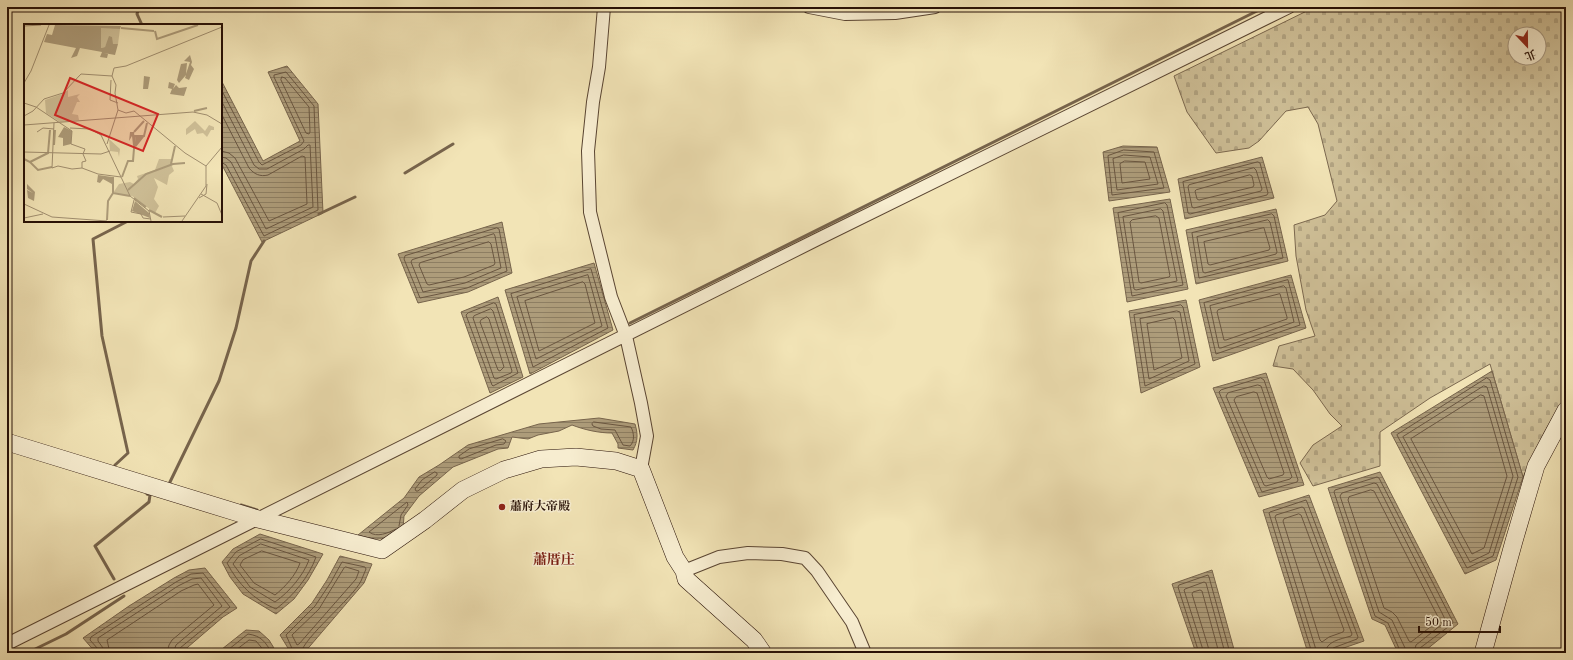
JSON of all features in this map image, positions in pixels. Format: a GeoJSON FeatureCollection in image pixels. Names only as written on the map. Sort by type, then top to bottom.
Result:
{"type":"FeatureCollection","features":[{"type":"Feature","properties":{"kind":"street"},"geometry":{"type":"LineString","coordinates":[[604,7],[588,151],[590,212],[611,297],[626,336],[641,403],[647,436],[641,469],[675,557],[684,571],[686,579],[754,640],[763,653]]}},
{"type":"Feature","properties":{"kind":"street"},"geometry":{"type":"LineString","coordinates":[[809,7],[852,14],[895,13],[935,7]]}},
{"type":"Feature","properties":{"kind":"street"},"geometry":{"type":"LineString","coordinates":[[7,644],[824,236],[1290,7]]}},
{"type":"Feature","properties":{"kind":"street"},"geometry":{"type":"LineString","coordinates":[[1483,653],[1536,466],[1566,410]]}},
{"type":"Feature","properties":{"kind":"street"},"geometry":{"type":"LineString","coordinates":[[7,442],[258,518],[382,550],[425,520],[463,490],[504,470],[541,459],[576,458],[616,461],[641,469]]}},
{"type":"Feature","properties":{"kind":"street"},"geometry":{"type":"LineString","coordinates":[[684,571],[719,557],[748,553],[782,554],[805,558],[817,571],[852,622],[865,653]]}},
{"type":"Feature","properties":{"kind":"green space"},"geometry":{"type":"Polygon","coordinates":[[[1315,7],[1566,7],[1566,395],[1545,431],[1523,477],[1490,364],[1430,398],[1380,432],[1380,466],[1313,486],[1300,463],[1313,445],[1342,426],[1330,414],[1313,390],[1293,369],[1273,366],[1279,346],[1315,336],[1306,310],[1296,256],[1294,225],[1325,215],[1337,201],[1318,124],[1308,107],[1286,111],[1259,141],[1249,148],[1216,153],[1187,112],[1174,76],[1315,7]]]}},
{"type":"Feature","properties":{"kind":"water"},"geometry":{"type":"Polygon","coordinates":[[[287,66],[318,104],[323,213],[262,242],[222,165],[222,82],[263,161],[300,141],[268,72],[287,66]]]}},
{"type":"Feature","properties":{"kind":"water"},"geometry":{"type":"Polygon","coordinates":[[[1123,146],[1157,147],[1170,192],[1109,201],[1103,152],[1123,146]]]}},
{"type":"Feature","properties":{"kind":"water"},"geometry":{"type":"Polygon","coordinates":[[[1262,157],[1274,198],[1185,219],[1178,179],[1262,157]]]}},
{"type":"Feature","properties":{"kind":"water"},"geometry":{"type":"Polygon","coordinates":[[[1170,199],[1188,289],[1127,302],[1113,208],[1170,199]]]}},
{"type":"Feature","properties":{"kind":"water"},"geometry":{"type":"Polygon","coordinates":[[[1276,209],[1288,261],[1196,284],[1186,230],[1276,209]]]}},
{"type":"Feature","properties":{"kind":"water"},"geometry":{"type":"Polygon","coordinates":[[[502,222],[512,273],[468,292],[418,303],[398,254],[502,222]]]}},
{"type":"Feature","properties":{"kind":"water"},"geometry":{"type":"Polygon","coordinates":[[[594,263],[613,330],[530,374],[505,290],[594,263]]]}},
{"type":"Feature","properties":{"kind":"water"},"geometry":{"type":"Polygon","coordinates":[[[1291,275],[1306,328],[1213,361],[1199,300],[1291,275]]]}},
{"type":"Feature","properties":{"kind":"water"},"geometry":{"type":"Polygon","coordinates":[[[498,297],[523,377],[490,393],[461,312],[498,297]]]}},
{"type":"Feature","properties":{"kind":"water"},"geometry":{"type":"Polygon","coordinates":[[[1186,300],[1200,367],[1141,393],[1129,311],[1186,300]]]}},
{"type":"Feature","properties":{"kind":"water"},"geometry":{"type":"Polygon","coordinates":[[[1492,371],[1523,477],[1496,560],[1465,574],[1391,433],[1492,371]]]}},
{"type":"Feature","properties":{"kind":"water"},"geometry":{"type":"Polygon","coordinates":[[[1266,373],[1304,485],[1259,497],[1213,388],[1266,373]]]}},
{"type":"Feature","properties":{"kind":"water"},"geometry":{"type":"Polygon","coordinates":[[[599,418],[635,424],[637,437],[633,450],[618,448],[618,444],[612,433],[592,431],[572,425],[559,431],[538,435],[528,439],[512,437],[508,448],[498,449],[453,467],[419,496],[404,516],[403,529],[391,536],[381,539],[358,535],[404,498],[419,477],[468,445],[539,424],[599,418]]]}},
{"type":"Feature","properties":{"kind":"water"},"geometry":{"type":"Polygon","coordinates":[[[1380,472],[1458,624],[1426,650],[1417,653],[1398,653],[1385,625],[1372,619],[1328,488],[1380,472]]]}},
{"type":"Feature","properties":{"kind":"water"},"geometry":{"type":"Polygon","coordinates":[[[1309,495],[1364,641],[1329,653],[1308,653],[1263,510],[1309,495]]]}},
{"type":"Feature","properties":{"kind":"water"},"geometry":{"type":"Polygon","coordinates":[[[260,534],[323,554],[308,580],[294,599],[276,614],[243,594],[230,577],[222,562],[233,549],[260,534]]]}},
{"type":"Feature","properties":{"kind":"water"},"geometry":{"type":"Polygon","coordinates":[[[340,556],[372,564],[364,583],[304,653],[291,653],[280,635],[312,603],[340,556]]]}},
{"type":"Feature","properties":{"kind":"water"},"geometry":{"type":"Polygon","coordinates":[[[205,568],[237,608],[223,617],[181,653],[96,653],[83,638],[129,606],[174,578],[189,570],[205,568]]]}},
{"type":"Feature","properties":{"kind":"water"},"geometry":{"type":"Polygon","coordinates":[[[1212,570],[1235,653],[1196,653],[1172,584],[1212,570]]]}},
{"type":"Feature","properties":{"kind":"water"},"geometry":{"type":"Polygon","coordinates":[[[246,630],[259,631],[269,640],[277,653],[217,653],[246,630]]]}},
{"type":"Feature","properties":{"kind":"waterway"},"geometry":{"type":"LineString","coordinates":[[139,7],[137,14],[142,24]]}},
{"type":"Feature","properties":{"kind":"waterway"},"geometry":{"type":"LineString","coordinates":[[630,323],[1265,7]]}},
{"type":"Feature","properties":{"kind":"waterway"},"geometry":{"type":"LineString","coordinates":[[405,173],[453,144]]}},
{"type":"Feature","properties":{"kind":"waterway"},"geometry":{"type":"LineString","coordinates":[[319,214],[355,197]]}},
{"type":"Feature","properties":{"kind":"waterway"},"geometry":{"type":"LineString","coordinates":[[115,465],[128,453],[102,336],[93,239],[126,222]]}},
{"type":"Feature","properties":{"kind":"waterway"},"geometry":{"type":"LineString","coordinates":[[171,484],[169,484],[219,381],[236,328],[251,261],[264,241]]}},
{"type":"Feature","properties":{"kind":"waterway"},"geometry":{"type":"LineString","coordinates":[[114,579],[95,546],[149,502],[150,495],[147,494]]}},
{"type":"Feature","properties":{"kind":"waterway"},"geometry":{"type":"LineString","coordinates":[[241,505],[257,510]]}},
{"type":"Feature","properties":{"kind":"waterway"},"geometry":{"type":"LineString","coordinates":[[27,653],[66,634],[124,596]]}},
{"type":"Feature","properties":{"kind":"place","name":"蕭府大帝殿"},"geometry":{"type":"Point","coordinates":[502,507]}},
{"type":"Feature","properties":{"kind":"district","name":"蕭厝庄"},"geometry":{"type":"Point","coordinates":[554,560]}}]}
